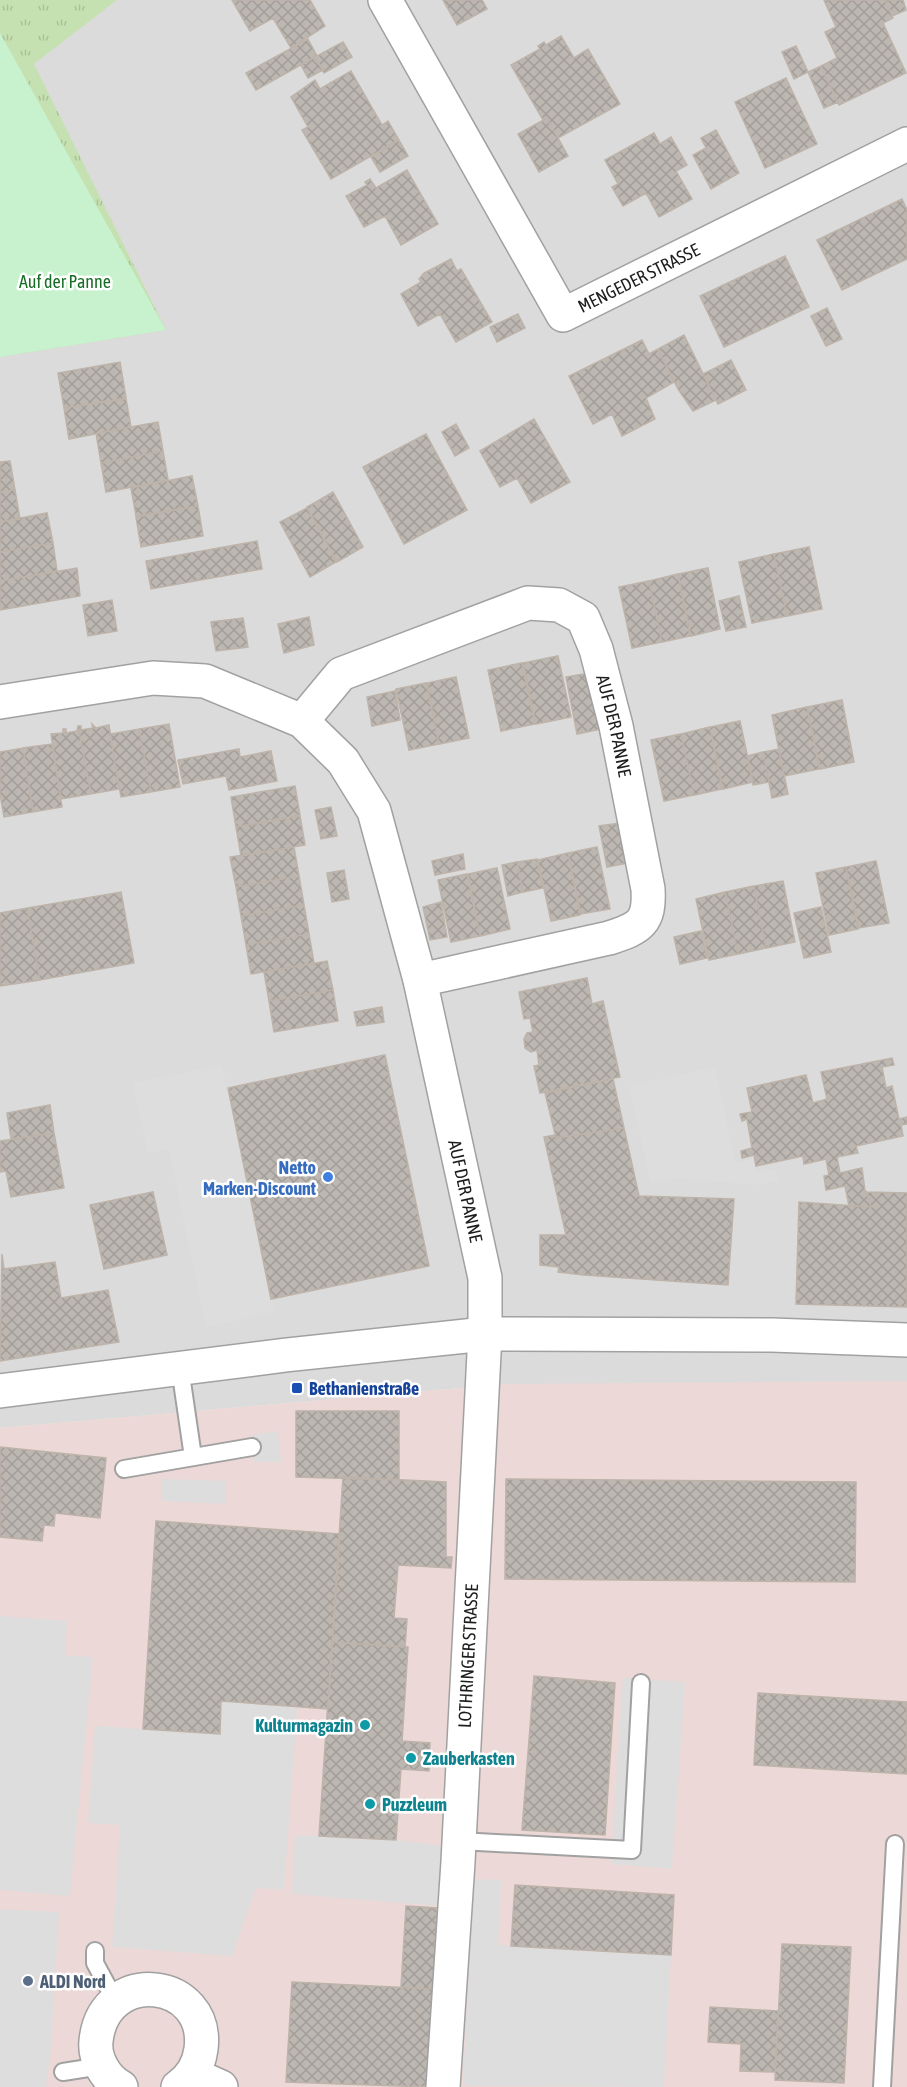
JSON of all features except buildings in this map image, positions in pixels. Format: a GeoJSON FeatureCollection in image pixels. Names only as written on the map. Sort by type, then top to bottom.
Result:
{"type":"FeatureCollection","features":[{"type":"Feature","properties":{"kind":"street","name":"MENGEDER STRASSE"},"geometry":{"type":"LineString","coordinates":[[385,0],[563,315],[907,144]]}},
{"type":"Feature","properties":{"kind":"street","name":"AUF DER PANNE"},"geometry":{"type":"LineString","coordinates":[[302,721],[341,674],[528,603],[559,605],[583,618],[596,649],[621,748],[648,889],[649,904],[644,920],[634,930],[609,938],[420,980]]}},
{"type":"Feature","properties":{"kind":"street","name":"AUF DER PANNE"},"geometry":{"type":"LineString","coordinates":[[0,702],[153,678],[205,681],[302,721],[343,761],[374,811],[420,980],[485,1278],[485,1334]]}},
{"type":"Feature","properties":{"kind":"street"},"geometry":{"type":"LineString","coordinates":[[0,1391],[180,1368],[485,1334],[772,1335],[907,1340]]}},
{"type":"Feature","properties":{"kind":"street","name":"LOTHRINGER STRASSE"},"geometry":{"type":"LineString","coordinates":[[443,2087],[459,1841],[485,1334]]}},
{"type":"Feature","properties":{"kind":"street"},"geometry":{"type":"LineString","coordinates":[[111,2077],[95,2046],[97,2025],[108,2007],[116,2000],[144,1989],[165,1991],[184,2001],[196,2017],[202,2037],[197,2083]]}},
{"type":"Feature","properties":{"kind":"lane"},"geometry":{"type":"LineString","coordinates":[[180,1368],[193,1457]]}},
{"type":"Feature","properties":{"kind":"lane"},"geometry":{"type":"LineString","coordinates":[[124,1469],[252,1447]]}},
{"type":"Feature","properties":{"kind":"lane"},"geometry":{"type":"LineString","coordinates":[[459,1841],[632,1850],[641,1683]]}},
{"type":"Feature","properties":{"kind":"lane"},"geometry":{"type":"LineString","coordinates":[[882,2087],[895,1844]]}},
{"type":"Feature","properties":{"kind":"lane"},"geometry":{"type":"LineString","coordinates":[[95,1952],[95,1963],[116,2000]]}},
{"type":"Feature","properties":{"kind":"lane"},"geometry":{"type":"LineString","coordinates":[[63,2072],[111,2077]]}},
{"type":"Feature","properties":{"kind":"shaded area"},"geometry":{"type":"Polygon","coordinates":[[[0,0],[907,0],[907,1387],[507,1384],[0,1428],[0,0]]]}},
{"type":"Feature","properties":{"kind":"shaded area"},"geometry":{"type":"Polygon","coordinates":[[[222,1065],[274,1312],[206,1327],[169,1149],[148,1153],[133,1083],[222,1065]]]}},
{"type":"Feature","properties":{"kind":"shaded area"},"geometry":{"type":"Polygon","coordinates":[[[715,1067],[735,1163],[753,1159],[756,1174],[775,1169],[778,1181],[758,1185],[675,1178],[651,1183],[629,1086],[715,1067]]]}},
{"type":"Feature","properties":{"kind":"shaded area"},"geometry":{"type":"Polygon","coordinates":[[[907,1381],[907,2087],[0,2087],[0,1428],[507,1384],[907,1381]]]}},
{"type":"Feature","properties":{"kind":"shaded area"},"geometry":{"type":"Polygon","coordinates":[[[278,1431],[281,1462],[254,1462],[252,1435],[278,1431]]]}},
{"type":"Feature","properties":{"kind":"shaded area"},"geometry":{"type":"Polygon","coordinates":[[[162,1479],[226,1481],[225,1504],[161,1501],[162,1479]]]}},
{"type":"Feature","properties":{"kind":"shaded area"},"geometry":{"type":"Polygon","coordinates":[[[0,1616],[67,1621],[65,1656],[93,1657],[70,1896],[0,1890],[0,1616]]]}},
{"type":"Feature","properties":{"kind":"shaded area"},"geometry":{"type":"Polygon","coordinates":[[[623,1678],[685,1682],[672,1869],[611,1864],[623,1678]]]}},
{"type":"Feature","properties":{"kind":"shaded area"},"geometry":{"type":"Polygon","coordinates":[[[221,1701],[297,1708],[284,1890],[256,1888],[232,1956],[112,1947],[120,1825],[88,1823],[95,1726],[219,1734],[221,1701]]]}},
{"type":"Feature","properties":{"kind":"shaded area"},"geometry":{"type":"Polygon","coordinates":[[[295,1835],[396,1840],[443,1846],[439,1906],[292,1894],[295,1835]]]}},
{"type":"Feature","properties":{"kind":"shaded area"},"geometry":{"type":"Polygon","coordinates":[[[474,1879],[501,1880],[498,1945],[671,1955],[664,2087],[466,2086],[463,2079],[474,1879]]]}},
{"type":"Feature","properties":{"kind":"shaded area","name":"ALDI Nord"},"geometry":{"type":"Polygon","coordinates":[[[0,1909],[59,1912],[51,2049],[46,2087],[0,2087],[0,1909]]]}},
{"type":"Feature","properties":{"kind":"green space","name":"Auf der Panne"},"geometry":{"type":"Polygon","coordinates":[[[0,0],[117,0],[34,64],[166,330],[0,357],[0,0]]]}},
{"type":"Feature","properties":{"kind":"green space","name":"Auf der Panne"},"geometry":{"type":"Polygon","coordinates":[[[0,33],[148,298],[166,330],[0,357],[0,33]]]}},
{"type":"Feature","properties":{"kind":"place","name":"Netto Marken-Discount"},"geometry":{"type":"Point","coordinates":[328,1177]}},
{"type":"Feature","properties":{"kind":"place","name":"Bethanienstraße"},"geometry":{"type":"Point","coordinates":[297,1388]}},
{"type":"Feature","properties":{"kind":"place","name":"Kulturmagazin"},"geometry":{"type":"Point","coordinates":[365,1725]}},
{"type":"Feature","properties":{"kind":"place","name":"Zauberkasten"},"geometry":{"type":"Point","coordinates":[411,1758]}},
{"type":"Feature","properties":{"kind":"place","name":"Puzzleum"},"geometry":{"type":"Point","coordinates":[370,1804]}},
{"type":"Feature","properties":{"kind":"place","name":"ALDI Nord"},"geometry":{"type":"Point","coordinates":[28,1981]}}]}
